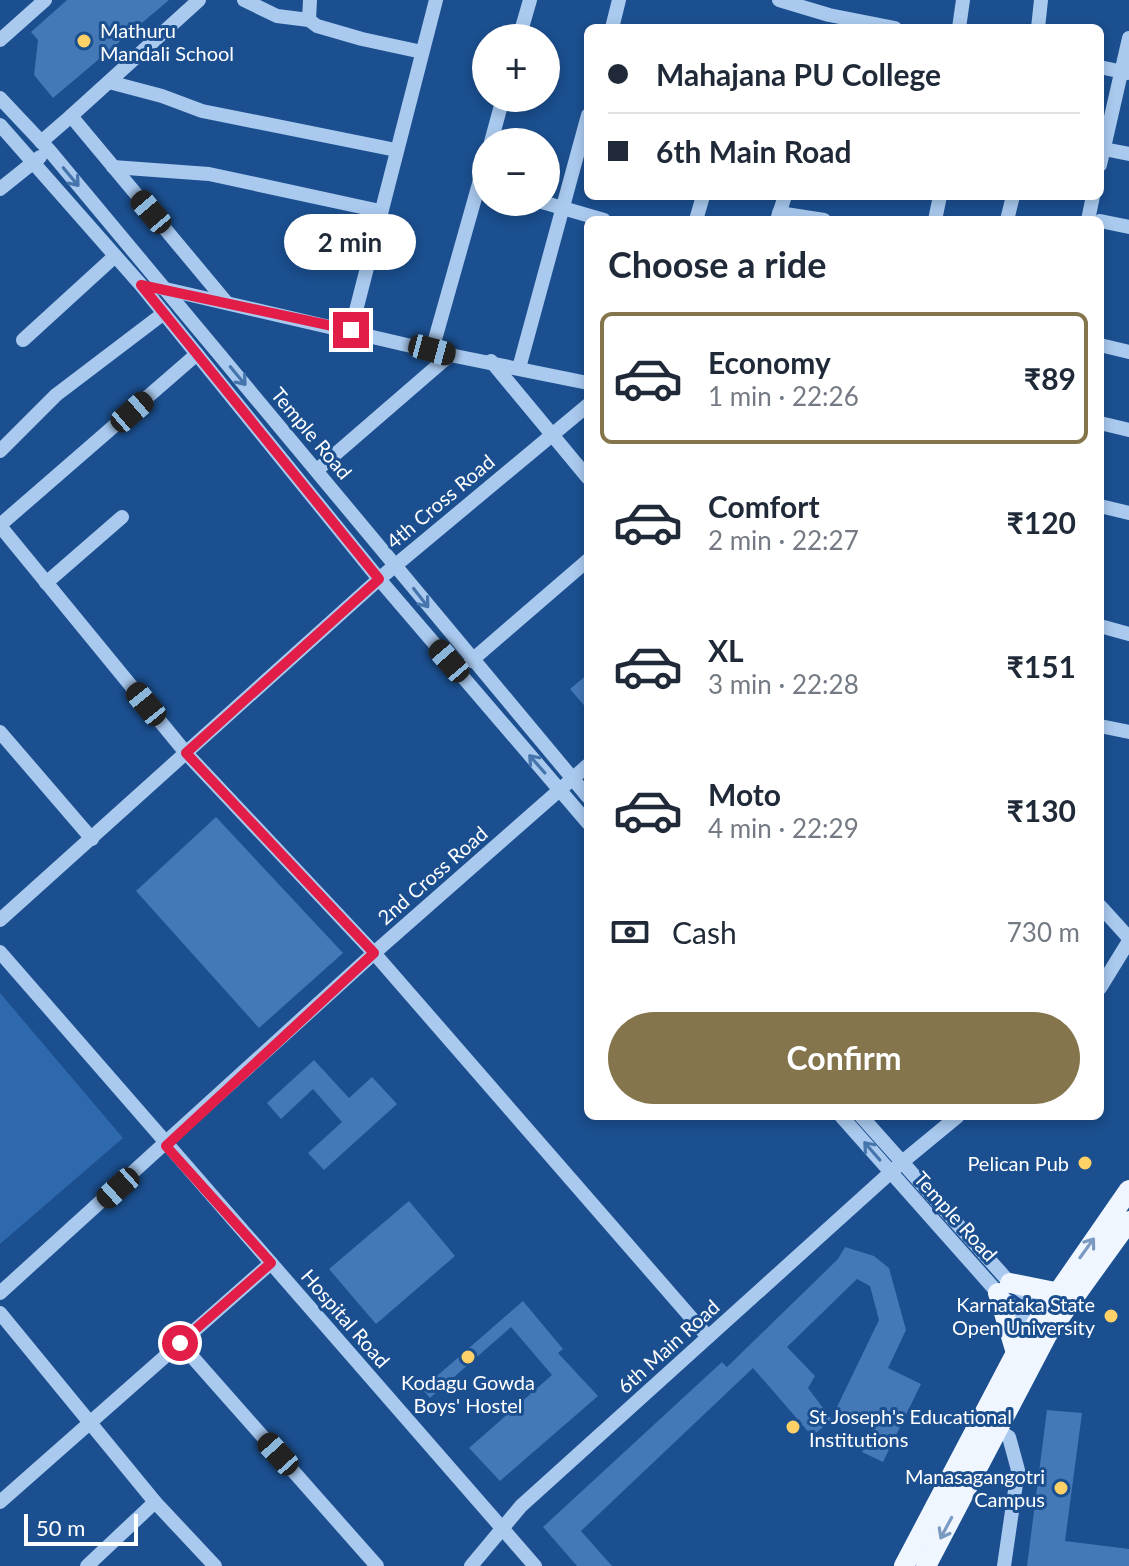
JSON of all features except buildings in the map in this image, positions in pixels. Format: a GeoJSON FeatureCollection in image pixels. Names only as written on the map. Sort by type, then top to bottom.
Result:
{"type":"FeatureCollection","features":[{"type":"Feature","properties":{"kind":"main road"},"geometry":{"type":"LineString","coordinates":[[926,1566],[997,1430],[1040,1330],[1129,1190]]}},
{"type":"Feature","properties":{"kind":"main road"},"geometry":{"type":"LineString","coordinates":[[1054,1305],[1129,1221]]}},
{"type":"Feature","properties":{"kind":"main road"},"geometry":{"type":"LineString","coordinates":[[1016,1353],[1004,1288],[1054,1305]]}},
{"type":"Feature","properties":{"kind":"main road"},"geometry":{"type":"LineString","coordinates":[[904,1566],[1016,1353],[1040,1330]]}},
{"type":"Feature","properties":{"kind":"street"},"geometry":{"type":"LineString","coordinates":[[0,40],[45,0]]}},
{"type":"Feature","properties":{"kind":"street"},"geometry":{"type":"LineString","coordinates":[[0,189],[33,162],[71,116],[199,0]]}},
{"type":"Feature","properties":{"kind":"street"},"geometry":{"type":"LineString","coordinates":[[244,0],[277,16],[309,20],[317,26],[362,39],[422,52]]}},
{"type":"Feature","properties":{"kind":"street"},"geometry":{"type":"LineString","coordinates":[[309,20],[310,0]]}},
{"type":"Feature","properties":{"kind":"street"},"geometry":{"type":"LineString","coordinates":[[351,330],[436,0]]}},
{"type":"Feature","properties":{"kind":"street"},"geometry":{"type":"LineString","coordinates":[[523,24],[530,0]]}},
{"type":"Feature","properties":{"kind":"street"},"geometry":{"type":"LineString","coordinates":[[613,24],[619,0]]}},
{"type":"Feature","properties":{"kind":"street"},"geometry":{"type":"LineString","coordinates":[[779,0],[809,4],[838,23]]}},
{"type":"Feature","properties":{"kind":"street"},"geometry":{"type":"LineString","coordinates":[[960,24],[963,0]]}},
{"type":"Feature","properties":{"kind":"street"},"geometry":{"type":"LineString","coordinates":[[1038,24],[1041,0]]}},
{"type":"Feature","properties":{"kind":"street"},"geometry":{"type":"LineString","coordinates":[[1129,38],[1125,72],[1104,149],[1129,154]]}},
{"type":"Feature","properties":{"kind":"street"},"geometry":{"type":"LineString","coordinates":[[1104,68],[1125,72]]}},
{"type":"Feature","properties":{"kind":"street"},"geometry":{"type":"LineString","coordinates":[[109,82],[162,96],[202,111],[396,150]]}},
{"type":"Feature","properties":{"kind":"street","name":"Temple Road"},"geometry":{"type":"LineString","coordinates":[[0,98],[45,146],[165,288],[471,661],[584,792]]}},
{"type":"Feature","properties":{"kind":"street"},"geometry":{"type":"LineString","coordinates":[[71,116],[226,302]]}},
{"type":"Feature","properties":{"kind":"street","name":"Temple Road"},"geometry":{"type":"LineString","coordinates":[[0,125],[141,285],[379,579],[584,818]]}},
{"type":"Feature","properties":{"kind":"street"},"geometry":{"type":"LineString","coordinates":[[519,368],[584,130]]}},
{"type":"Feature","properties":{"kind":"street"},"geometry":{"type":"LineString","coordinates":[[113,167],[209,174],[380,211]]}},
{"type":"Feature","properties":{"kind":"street"},"geometry":{"type":"LineString","coordinates":[[560,207],[590,216]]}},
{"type":"Feature","properties":{"kind":"street"},"geometry":{"type":"LineString","coordinates":[[432,350],[473,216]]}},
{"type":"Feature","properties":{"kind":"street"},"geometry":{"type":"LineString","coordinates":[[1104,222],[1129,227]]}},
{"type":"Feature","properties":{"kind":"street"},"geometry":{"type":"LineString","coordinates":[[23,340],[115,256]]}},
{"type":"Feature","properties":{"kind":"street"},"geometry":{"type":"LineString","coordinates":[[141,285],[584,382]]}},
{"type":"Feature","properties":{"kind":"street"},"geometry":{"type":"LineString","coordinates":[[0,451],[56,395],[164,313]]}},
{"type":"Feature","properties":{"kind":"street"},"geometry":{"type":"LineString","coordinates":[[1104,346],[1129,352]]}},
{"type":"Feature","properties":{"kind":"street"},"geometry":{"type":"LineString","coordinates":[[197,354],[0,525],[186,753],[374,953],[708,1337]]}},
{"type":"Feature","properties":{"kind":"street"},"geometry":{"type":"LineString","coordinates":[[317,470],[450,355]]}},
{"type":"Feature","properties":{"kind":"street"},"geometry":{"type":"LineString","coordinates":[[491,361],[584,473]]}},
{"type":"Feature","properties":{"kind":"street","name":"4th Cross Road"},"geometry":{"type":"LineString","coordinates":[[0,920],[379,579],[584,408]]}},
{"type":"Feature","properties":{"kind":"street"},"geometry":{"type":"LineString","coordinates":[[1104,424],[1129,430]]}},
{"type":"Feature","properties":{"kind":"street"},"geometry":{"type":"LineString","coordinates":[[1104,507],[1129,513]]}},
{"type":"Feature","properties":{"kind":"street"},"geometry":{"type":"LineString","coordinates":[[46,583],[122,517]]}},
{"type":"Feature","properties":{"kind":"street"},"geometry":{"type":"LineString","coordinates":[[471,661],[584,563]]}},
{"type":"Feature","properties":{"kind":"street"},"geometry":{"type":"LineString","coordinates":[[1104,627],[1129,634]]}},
{"type":"Feature","properties":{"kind":"street"},"geometry":{"type":"LineString","coordinates":[[1104,727],[1129,732]]}},
{"type":"Feature","properties":{"kind":"street"},"geometry":{"type":"LineString","coordinates":[[0,732],[92,839]]}},
{"type":"Feature","properties":{"kind":"street","name":"2nd Cross Road"},"geometry":{"type":"LineString","coordinates":[[0,1293],[166,1146],[374,953],[584,768]]}},
{"type":"Feature","properties":{"kind":"street"},"geometry":{"type":"LineString","coordinates":[[1104,911],[1129,940],[1104,981]]}},
{"type":"Feature","properties":{"kind":"street","name":"Hospital Road"},"geometry":{"type":"LineString","coordinates":[[0,952],[535,1566]]}},
{"type":"Feature","properties":{"kind":"street","name":"Temple Road"},"geometry":{"type":"LineString","coordinates":[[845,1120],[896,1168],[1040,1330]]}},
{"type":"Feature","properties":{"kind":"street","name":"Temple Road"},"geometry":{"type":"LineString","coordinates":[[864,1120],[896,1168]]}},
{"type":"Feature","properties":{"kind":"street","name":"6th Main Road"},"geometry":{"type":"LineString","coordinates":[[471,1566],[521,1506],[953,1120]]}},
{"type":"Feature","properties":{"kind":"street"},"geometry":{"type":"LineString","coordinates":[[0,1502],[271,1263]]}},
{"type":"Feature","properties":{"kind":"street"},"geometry":{"type":"LineString","coordinates":[[0,1313],[155,1502],[215,1566]]}},
{"type":"Feature","properties":{"kind":"street"},"geometry":{"type":"LineString","coordinates":[[180,1343],[377,1566]]}},
{"type":"Feature","properties":{"kind":"street"},"geometry":{"type":"LineString","coordinates":[[997,1430],[1009,1437],[1018,1470],[1004,1566]]}},
{"type":"Feature","properties":{"kind":"street"},"geometry":{"type":"LineString","coordinates":[[87,1566],[155,1502]]}},
{"type":"Feature","properties":{"kind":"shaded area"},"geometry":{"type":"Polygon","coordinates":[[[0,993],[123,1138],[0,1244],[0,993]]]}},
{"type":"Feature","properties":{"kind":"place","name":"Mathuru Mandali School"},"geometry":{"type":"Point","coordinates":[84,41]}},
{"type":"Feature","properties":{"kind":"place","name":"Pelican Pub"},"geometry":{"type":"Point","coordinates":[1085,1163]}},
{"type":"Feature","properties":{"kind":"place","name":"Karnataka State Open University"},"geometry":{"type":"Point","coordinates":[1111,1316]}},
{"type":"Feature","properties":{"kind":"place","name":"Kodagu Gowda Boys' Hostel"},"geometry":{"type":"Point","coordinates":[468,1357]}},
{"type":"Feature","properties":{"kind":"place","name":"St Joseph's Educational Institutions"},"geometry":{"type":"Point","coordinates":[793,1427]}},
{"type":"Feature","properties":{"kind":"place","name":"Manasagangotri Campus"},"geometry":{"type":"Point","coordinates":[1061,1488]}},
{"type":"Feature","properties":{"kind":"route"},"geometry":{"type":"LineString","coordinates":[[180,1343],[271,1263],[166,1146],[374,953],[186,753],[379,579],[141,285],[351,330]]}}]}
